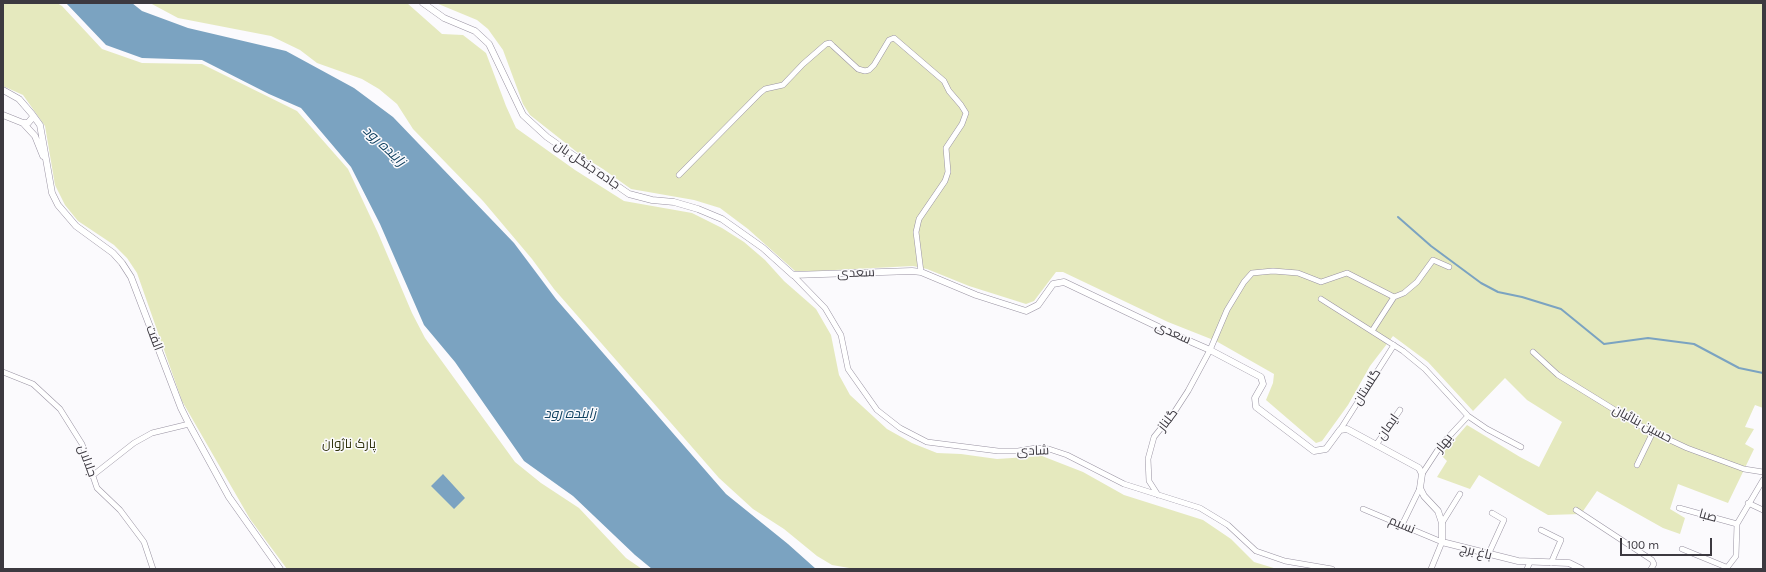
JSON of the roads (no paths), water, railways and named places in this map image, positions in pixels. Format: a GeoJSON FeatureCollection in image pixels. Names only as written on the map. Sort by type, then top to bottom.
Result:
{"type":"FeatureCollection","features":[{"type":"Feature","properties":{"kind":"street","name":"جاده جنگل بان"},"geometry":{"type":"LineString","coordinates":[[423,3],[444,18],[475,31],[489,44],[523,115],[547,137],[629,194],[652,200],[674,202],[698,209],[722,219],[763,248],[793,275]]}},
{"type":"Feature","properties":{"kind":"street"},"geometry":{"type":"LineString","coordinates":[[678,175],[760,93],[783,85],[803,64],[826,44],[830,43],[858,69],[865,71],[869,70],[874,65],[889,40],[894,38],[944,81],[949,91],[966,113],[962,124],[946,148],[948,172],[946,181],[919,219],[916,232],[921,272]]}},
{"type":"Feature","properties":{"kind":"street","name":"الفت"},"geometry":{"type":"LineString","coordinates":[[3,90],[19,99],[40,126],[47,158],[47,169],[52,193],[58,205],[76,226],[113,254],[122,263],[131,277],[189,424],[229,497],[280,569]]}},
{"type":"Feature","properties":{"kind":"street"},"geometry":{"type":"LineString","coordinates":[[23,123],[28,123],[31,120],[32,114]]}},
{"type":"Feature","properties":{"kind":"street"},"geometry":{"type":"LineString","coordinates":[[3,115],[23,123],[35,136],[47,169]]}},
{"type":"Feature","properties":{"kind":"street"},"geometry":{"type":"LineString","coordinates":[[1372,331],[1394,297],[1404,293],[1417,282],[1433,260],[1449,267]]}},
{"type":"Feature","properties":{"kind":"street","name":"گلناز"},"geometry":{"type":"LineString","coordinates":[[1158,495],[1149,481],[1148,460],[1154,437],[1175,411],[1188,391],[1210,350],[1227,310],[1244,282],[1252,273],[1273,270],[1298,273],[1321,282],[1347,273],[1394,297]]}},
{"type":"Feature","properties":{"kind":"street","name":"سعدی"},"geometry":{"type":"LineString","coordinates":[[793,275],[912,271],[921,272],[976,295],[1026,311],[1038,305],[1053,284],[1064,282],[1210,350],[1261,377],[1263,384],[1255,398],[1256,407],[1314,451],[1326,449],[1340,430]]}},
{"type":"Feature","properties":{"kind":"street","name":"شادی"},"geometry":{"type":"LineString","coordinates":[[793,275],[825,308],[841,336],[848,369],[852,375],[877,410],[900,428],[927,442],[998,451],[1018,452],[1036,448],[1049,449],[1067,454],[1124,484],[1200,508],[1228,524],[1256,551],[1285,561],[1332,569]]}},
{"type":"Feature","properties":{"kind":"street"},"geometry":{"type":"LineString","coordinates":[[1321,299],[1394,345],[1425,369],[1468,416],[1487,429],[1521,447]]}},
{"type":"Feature","properties":{"kind":"street","name":"گلستان"},"geometry":{"type":"LineString","coordinates":[[1340,430],[1394,345]]}},
{"type":"Feature","properties":{"kind":"street","name":"حسین بنائیان"},"geometry":{"type":"LineString","coordinates":[[1533,352],[1558,375],[1600,402],[1653,432],[1688,448],[1744,468],[1763,472]]}},
{"type":"Feature","properties":{"kind":"street","name":"جلالان"},"geometry":{"type":"LineString","coordinates":[[3,372],[33,384],[60,409],[82,444],[97,488],[120,510],[144,542],[153,569]]}},
{"type":"Feature","properties":{"kind":"street","name":"ایمان"},"geometry":{"type":"LineString","coordinates":[[1376,445],[1400,410]]}},
{"type":"Feature","properties":{"kind":"street","name":"بهار"},"geometry":{"type":"LineString","coordinates":[[1422,474],[1441,445],[1468,416]]}},
{"type":"Feature","properties":{"kind":"street"},"geometry":{"type":"LineString","coordinates":[[92,476],[134,443],[152,433],[189,424]]}},
{"type":"Feature","properties":{"kind":"street"},"geometry":{"type":"LineString","coordinates":[[1340,430],[1347,429],[1418,468],[1422,474],[1420,488],[1402,525]]}},
{"type":"Feature","properties":{"kind":"street"},"geometry":{"type":"LineString","coordinates":[[1637,465],[1653,432]]}},
{"type":"Feature","properties":{"kind":"street"},"geometry":{"type":"LineString","coordinates":[[1682,549],[1726,568],[1736,556],[1737,524],[1748,503],[1763,480]]}},
{"type":"Feature","properties":{"kind":"street"},"geometry":{"type":"LineString","coordinates":[[1420,488],[1424,496],[1438,511],[1442,523],[1442,542],[1431,569]]}},
{"type":"Feature","properties":{"kind":"street"},"geometry":{"type":"LineString","coordinates":[[1442,523],[1460,494]]}},
{"type":"Feature","properties":{"kind":"street"},"geometry":{"type":"LineString","coordinates":[[1748,503],[1763,510]]}},
{"type":"Feature","properties":{"kind":"street","name":"صبا"},"geometry":{"type":"LineString","coordinates":[[1680,508],[1737,524]]}},
{"type":"Feature","properties":{"kind":"street","name":"نسیم"},"geometry":{"type":"LineString","coordinates":[[1363,509],[1442,542]]}},
{"type":"Feature","properties":{"kind":"street"},"geometry":{"type":"LineString","coordinates":[[1576,510],[1652,560],[1654,564],[1651,569]]}},
{"type":"Feature","properties":{"kind":"street"},"geometry":{"type":"LineString","coordinates":[[1488,555],[1504,520],[1492,513]]}},
{"type":"Feature","properties":{"kind":"street"},"geometry":{"type":"LineString","coordinates":[[1541,530],[1561,540],[1552,563]]}},
{"type":"Feature","properties":{"kind":"street","name":"باغ برج"},"geometry":{"type":"LineString","coordinates":[[1442,542],[1518,562],[1569,564],[1581,569]]}},
{"type":"Feature","properties":{"kind":"street"},"geometry":{"type":"LineString","coordinates":[[1527,569],[1530,562]]}},
{"type":"Feature","properties":{"kind":"water","name":"زاینده رود"},"geometry":{"type":"Polygon","coordinates":[[[66,3],[132,3],[142,11],[188,28],[286,51],[354,88],[393,117],[514,243],[556,299],[726,494],[788,544],[816,569],[652,569],[635,555],[573,496],[524,461],[455,362],[424,325],[380,224],[351,167],[301,108],[269,94],[202,60],[142,58],[106,45],[66,3]]]}},
{"type":"Feature","properties":{"kind":"water"},"geometry":{"type":"Polygon","coordinates":[[[443,474],[465,498],[454,509],[431,486],[443,474]]]}},
{"type":"Feature","properties":{"kind":"waterway"},"geometry":{"type":"LineString","coordinates":[[1398,217],[1431,246],[1481,283],[1498,292],[1522,297],[1561,309],[1604,344],[1648,338],[1694,344],[1739,368],[1763,373]]}},
{"type":"Feature","properties":{"kind":"park label","name":"پارک ناژوان"},"geometry":{"type":"Point","coordinates":[349,444]}}]}
